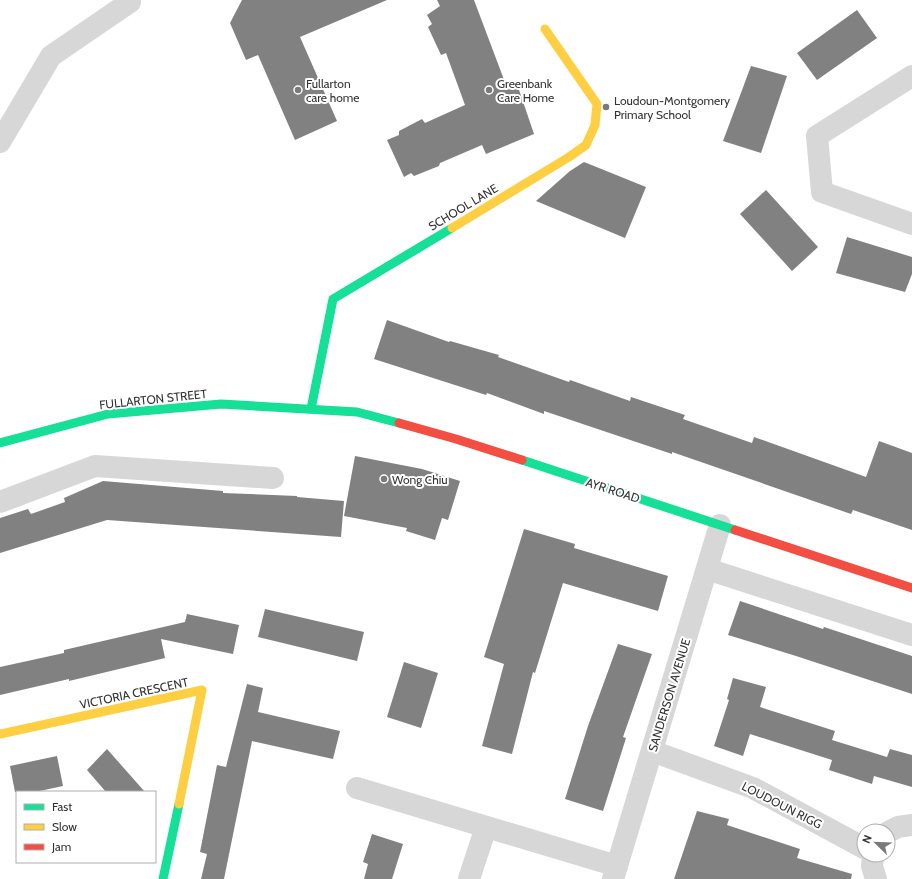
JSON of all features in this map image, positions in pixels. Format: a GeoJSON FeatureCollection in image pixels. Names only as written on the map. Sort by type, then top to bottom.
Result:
{"type":"FeatureCollection","features":[{"type":"Feature","properties":{"kind":"main road","name":"SCHOOL LANE"},"geometry":{"type":"LineString","coordinates":[[311,409],[333,299],[569,157],[586,145],[595,125],[597,104],[545,29]]}},
{"type":"Feature","properties":{"kind":"main road","name":"FULLARTON STREET"},"geometry":{"type":"LineString","coordinates":[[0,443],[108,414],[221,404],[311,409]]}},
{"type":"Feature","properties":{"kind":"main road","name":"AYR ROAD"},"geometry":{"type":"LineString","coordinates":[[311,409],[357,412],[456,439],[912,588]]}},
{"type":"Feature","properties":{"kind":"main road","name":"VICTORIA CRESCENT"},"geometry":{"type":"LineString","coordinates":[[0,734],[202,690],[163,879]]}},
{"type":"Feature","properties":{"kind":"street"},"geometry":{"type":"LineString","coordinates":[[0,142],[51,56],[130,2]]}},
{"type":"Feature","properties":{"kind":"street"},"geometry":{"type":"LineString","coordinates":[[912,76],[817,136],[822,192],[912,224]]}},
{"type":"Feature","properties":{"kind":"street"},"geometry":{"type":"LineString","coordinates":[[0,502],[95,466],[273,478]]}},
{"type":"Feature","properties":{"kind":"street","name":"SANDERSON AVENUE"},"geometry":{"type":"LineString","coordinates":[[357,788],[486,827],[615,872],[720,525]]}},
{"type":"Feature","properties":{"kind":"street"},"geometry":{"type":"LineString","coordinates":[[707,569],[912,635]]}},
{"type":"Feature","properties":{"kind":"street","name":"LOUDOUN RIGG"},"geometry":{"type":"LineString","coordinates":[[652,751],[753,788],[856,844]]}},
{"type":"Feature","properties":{"kind":"street"},"geometry":{"type":"LineString","coordinates":[[896,828],[912,826]]}},
{"type":"Feature","properties":{"kind":"street"},"geometry":{"type":"LineString","coordinates":[[469,879],[486,827]]}},
{"type":"Feature","properties":{"kind":"street"},"geometry":{"type":"LineString","coordinates":[[872,863],[876,879]]}},
{"type":"Feature","properties":{"kind":"building","name":"Fullarton care home"},"geometry":{"type":"Polygon","coordinates":[[[242,0],[387,0],[300,37],[337,121],[295,140],[258,55],[246,60],[230,23],[242,0]]]}},
{"type":"Feature","properties":{"kind":"building","name":"Greenbank Care Home"},"geometry":{"type":"Polygon","coordinates":[[[437,0],[474,0],[506,85],[516,81],[534,134],[486,154],[482,145],[440,163],[439,166],[414,176],[411,173],[404,177],[387,140],[399,135],[399,131],[422,119],[425,123],[465,105],[446,53],[441,55],[428,27],[432,24],[427,15],[440,6],[437,0]]]}},
{"type":"Feature","properties":{"kind":"building"},"geometry":{"type":"Polygon","coordinates":[[[857,10],[877,38],[817,80],[797,53],[857,10]]]}},
{"type":"Feature","properties":{"kind":"building"},"geometry":{"type":"Polygon","coordinates":[[[751,66],[787,76],[761,153],[723,141],[751,66]]]}},
{"type":"Feature","properties":{"kind":"building"},"geometry":{"type":"Polygon","coordinates":[[[584,162],[646,187],[625,238],[536,201],[570,171],[584,162]]]}},
{"type":"Feature","properties":{"kind":"building"},"geometry":{"type":"Polygon","coordinates":[[[766,190],[818,247],[792,271],[740,214],[766,190]]]}},
{"type":"Feature","properties":{"kind":"building"},"geometry":{"type":"Polygon","coordinates":[[[847,237],[912,257],[912,274],[905,292],[836,273],[847,237]]]}},
{"type":"Feature","properties":{"kind":"building"},"geometry":{"type":"Polygon","coordinates":[[[387,320],[449,342],[450,341],[499,355],[498,357],[569,382],[570,380],[630,401],[631,397],[685,415],[683,419],[752,443],[754,437],[866,477],[879,441],[912,453],[912,530],[853,510],[851,514],[672,452],[672,454],[544,411],[544,414],[487,393],[486,395],[374,359],[387,320]]]}},
{"type":"Feature","properties":{"kind":"building"},"geometry":{"type":"Polygon","coordinates":[[[355,456],[422,469],[460,481],[448,520],[442,518],[435,540],[406,531],[407,528],[344,516],[355,456]]]}},
{"type":"Feature","properties":{"kind":"building"},"geometry":{"type":"Polygon","coordinates":[[[103,481],[223,491],[223,493],[297,496],[344,501],[341,537],[107,520],[0,553],[0,518],[28,509],[31,514],[65,502],[64,498],[103,481]]]}},
{"type":"Feature","properties":{"kind":"building"},"geometry":{"type":"Polygon","coordinates":[[[524,529],[575,544],[574,548],[668,576],[658,611],[563,583],[535,673],[533,672],[512,754],[482,746],[504,664],[484,657],[524,529]]]}},
{"type":"Feature","properties":{"kind":"building"},"geometry":{"type":"Polygon","coordinates":[[[740,601],[823,629],[824,627],[912,656],[912,694],[728,635],[740,601]]]}},
{"type":"Feature","properties":{"kind":"building"},"geometry":{"type":"Polygon","coordinates":[[[265,609],[364,632],[357,661],[258,637],[265,609]]]}},
{"type":"Feature","properties":{"kind":"building"},"geometry":{"type":"Polygon","coordinates":[[[187,614],[239,625],[233,654],[161,639],[165,658],[69,681],[69,679],[0,695],[0,667],[64,653],[64,650],[185,622],[187,614]]]}},
{"type":"Feature","properties":{"kind":"building"},"geometry":{"type":"Polygon","coordinates":[[[618,644],[652,654],[623,737],[626,738],[603,811],[565,799],[588,726],[618,644]]]}},
{"type":"Feature","properties":{"kind":"building"},"geometry":{"type":"Polygon","coordinates":[[[404,662],[438,673],[421,728],[387,717],[404,662]]]}},
{"type":"Feature","properties":{"kind":"building"},"geometry":{"type":"Polygon","coordinates":[[[733,678],[766,687],[760,707],[835,731],[832,740],[887,757],[890,749],[912,755],[912,787],[874,776],[872,784],[829,770],[832,760],[750,734],[743,756],[714,746],[729,700],[727,699],[733,678]]]}},
{"type":"Feature","properties":{"kind":"building"},"geometry":{"type":"Polygon","coordinates":[[[247,684],[263,688],[258,712],[340,731],[333,759],[252,741],[224,879],[201,879],[207,854],[200,852],[217,765],[226,767],[247,684]]]}},
{"type":"Feature","properties":{"kind":"building"},"geometry":{"type":"Polygon","coordinates":[[[107,749],[144,791],[105,791],[87,770],[107,749]]]}},
{"type":"Feature","properties":{"kind":"building"},"geometry":{"type":"Polygon","coordinates":[[[57,756],[63,786],[40,791],[15,792],[10,766],[57,756]]]}},
{"type":"Feature","properties":{"kind":"building"},"geometry":{"type":"Polygon","coordinates":[[[697,811],[729,819],[727,825],[800,849],[797,858],[852,874],[851,879],[674,879],[697,811]]]}},
{"type":"Feature","properties":{"kind":"building"},"geometry":{"type":"Polygon","coordinates":[[[372,834],[403,844],[392,879],[364,879],[368,864],[363,862],[372,834]]]}},
{"type":"Feature","properties":{"kind":"traffic: fast"},"geometry":{"type":"LineString","coordinates":[[311,409],[333,299],[452,228]]}},
{"type":"Feature","properties":{"kind":"traffic: fast"},"geometry":{"type":"LineString","coordinates":[[0,443],[108,414],[221,404],[357,412],[399,423]]}},
{"type":"Feature","properties":{"kind":"traffic: fast"},"geometry":{"type":"LineString","coordinates":[[522,460],[735,530]]}},
{"type":"Feature","properties":{"kind":"traffic: fast"},"geometry":{"type":"LineString","coordinates":[[163,879],[179,804]]}},
{"type":"Feature","properties":{"kind":"traffic: slow"},"geometry":{"type":"LineString","coordinates":[[452,228],[569,157],[586,145],[595,125],[597,104],[545,29]]}},
{"type":"Feature","properties":{"kind":"traffic: slow"},"geometry":{"type":"LineString","coordinates":[[0,734],[202,690],[179,804]]}},
{"type":"Feature","properties":{"kind":"traffic: jam"},"geometry":{"type":"LineString","coordinates":[[399,423],[522,460]]}},
{"type":"Feature","properties":{"kind":"traffic: jam"},"geometry":{"type":"LineString","coordinates":[[735,530],[912,588]]}},
{"type":"Feature","properties":{"kind":"place","name":"Fullarton care home"},"geometry":{"type":"Point","coordinates":[298,90]}},
{"type":"Feature","properties":{"kind":"place","name":"Greenbank Care Home"},"geometry":{"type":"Point","coordinates":[489,90]}},
{"type":"Feature","properties":{"kind":"place","name":"Loudoun-Montgomery Primary School"},"geometry":{"type":"Point","coordinates":[606,107]}},
{"type":"Feature","properties":{"kind":"place","name":"Wong Chiu"},"geometry":{"type":"Point","coordinates":[384,479]}}]}
